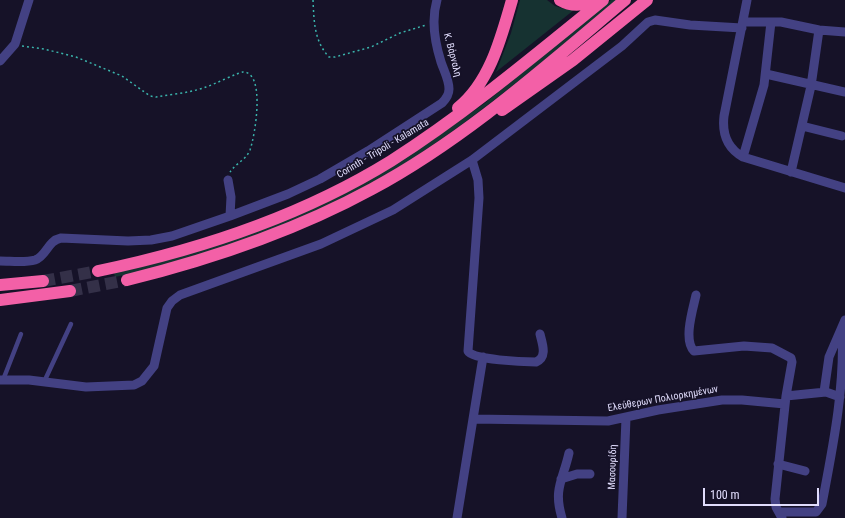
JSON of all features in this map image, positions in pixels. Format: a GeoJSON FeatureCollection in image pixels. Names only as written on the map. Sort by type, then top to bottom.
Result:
{"type":"FeatureCollection","features":[{"type":"Feature","properties":{"kind":"highway"},"geometry":{"type":"LineString","coordinates":[[390,161],[461,105],[479,85],[491,61],[512,0]]}},
{"type":"Feature","properties":{"kind":"highway"},"geometry":{"type":"LineString","coordinates":[[560,0],[575,6],[595,0]]}},
{"type":"Feature","properties":{"kind":"highway","name":"Corinth - Tripoli - Kalamata"},"geometry":{"type":"LineString","coordinates":[[98,271],[170,254],[246,230],[318,200],[390,161],[465,110],[603,0]]}},
{"type":"Feature","properties":{"kind":"highway"},"geometry":{"type":"LineString","coordinates":[[399,173],[480,118],[625,0]]}},
{"type":"Feature","properties":{"kind":"highway"},"geometry":{"type":"LineString","coordinates":[[127,280],[203,260],[274,235],[331,210],[399,173],[421,163],[545,81],[647,0]]}},
{"type":"Feature","properties":{"kind":"highway"},"geometry":{"type":"LineString","coordinates":[[0,285],[42,281]]}},
{"type":"Feature","properties":{"kind":"highway"},"geometry":{"type":"LineString","coordinates":[[0,300],[70,292]]}},
{"type":"Feature","properties":{"kind":"street"},"geometry":{"type":"LineString","coordinates":[[0,61],[15,44],[28,0]]}},
{"type":"Feature","properties":{"kind":"street","name":"Κ. Βάρναλη"},"geometry":{"type":"LineString","coordinates":[[230,216],[288,194],[346,165],[447,99],[450,91],[438,50],[434,23],[437,0]]}},
{"type":"Feature","properties":{"kind":"street"},"geometry":{"type":"LineString","coordinates":[[746,0],[723,126],[729,144],[743,157],[845,188]]}},
{"type":"Feature","properties":{"kind":"street"},"geometry":{"type":"LineString","coordinates":[[2,380],[29,380],[74,386],[112,387],[134,385],[142,381],[154,366],[167,308],[172,301],[180,295],[293,255],[369,223],[422,194],[472,160],[622,46],[648,22],[655,20],[690,25],[742,25],[771,22],[792,24],[819,30],[845,32]]}},
{"type":"Feature","properties":{"kind":"street"},"geometry":{"type":"LineString","coordinates":[[743,157],[766,74],[771,22]]}},
{"type":"Feature","properties":{"kind":"street"},"geometry":{"type":"LineString","coordinates":[[791,172],[811,86],[819,30]]}},
{"type":"Feature","properties":{"kind":"street"},"geometry":{"type":"LineString","coordinates":[[766,74],[811,86],[845,92]]}},
{"type":"Feature","properties":{"kind":"street"},"geometry":{"type":"LineString","coordinates":[[802,126],[842,136]]}},
{"type":"Feature","properties":{"kind":"street"},"geometry":{"type":"LineString","coordinates":[[472,160],[478,180],[479,198],[468,351],[470,354],[483,357],[538,361],[543,355],[540,334]]}},
{"type":"Feature","properties":{"kind":"street"},"geometry":{"type":"LineString","coordinates":[[0,262],[35,260],[43,253],[48,245],[56,239],[67,238],[128,241],[151,240],[172,236],[230,216],[231,197],[228,180]]}},
{"type":"Feature","properties":{"kind":"street"},"geometry":{"type":"LineString","coordinates":[[696,295],[690,327],[690,343],[693,350],[701,351],[725,347],[744,346],[772,348],[787,354],[791,358],[792,362],[778,464],[775,499],[775,505],[781,515],[815,513],[820,509],[843,407],[840,397],[844,366],[843,324]]}},
{"type":"Feature","properties":{"kind":"street"},"geometry":{"type":"LineString","coordinates":[[840,397],[824,392],[829,357],[843,324]]}},
{"type":"Feature","properties":{"kind":"street"},"geometry":{"type":"LineString","coordinates":[[457,518],[483,357]]}},
{"type":"Feature","properties":{"kind":"street","name":"Ελεύθερων Πολιορκημένων"},"geometry":{"type":"LineString","coordinates":[[473,419],[596,421],[626,418],[666,409],[722,400],[786,400],[824,392]]}},
{"type":"Feature","properties":{"kind":"street","name":"Μασουρίδη"},"geometry":{"type":"LineString","coordinates":[[622,518],[626,418]]}},
{"type":"Feature","properties":{"kind":"street"},"geometry":{"type":"LineString","coordinates":[[562,518],[558,499],[561,479],[569,453]]}},
{"type":"Feature","properties":{"kind":"street"},"geometry":{"type":"LineString","coordinates":[[778,464],[805,471]]}},
{"type":"Feature","properties":{"kind":"street"},"geometry":{"type":"LineString","coordinates":[[561,479],[577,474],[590,474]]}},
{"type":"Feature","properties":{"kind":"lane"},"geometry":{"type":"LineString","coordinates":[[44,382],[71,324]]}},
{"type":"Feature","properties":{"kind":"lane"},"geometry":{"type":"LineString","coordinates":[[2,380],[21,334]]}},
{"type":"Feature","properties":{"kind":"path"},"geometry":{"type":"LineString","coordinates":[[313,0],[314,26],[316,35],[329,57],[335,57],[371,47],[400,33],[434,23]]}},
{"type":"Feature","properties":{"kind":"path"},"geometry":{"type":"LineString","coordinates":[[15,44],[76,57],[122,76],[150,96],[156,97],[204,88],[221,82],[238,73],[245,72],[249,74],[256,84],[258,93],[254,135],[250,150],[241,163],[230,171],[228,180]]}},
{"type":"Feature","properties":{"kind":"green space"},"geometry":{"type":"Polygon","coordinates":[[[520,0],[547,0],[555,6],[564,9],[579,6],[496,72],[511,33],[520,0]]]}},
{"type":"Feature","properties":{"kind":"green space"},"geometry":{"type":"Polygon","coordinates":[[[611,0],[617,0],[482,110],[425,150],[364,188],[330,205],[260,235],[188,259],[115,277],[114,273],[199,251],[428,143],[485,103],[611,0]]]}},
{"type":"Feature","properties":{"kind":"tunnel"},"geometry":{"type":"LineString","coordinates":[[43,281],[98,271]]}},
{"type":"Feature","properties":{"kind":"tunnel"},"geometry":{"type":"LineString","coordinates":[[70,291],[127,280]]}}]}
